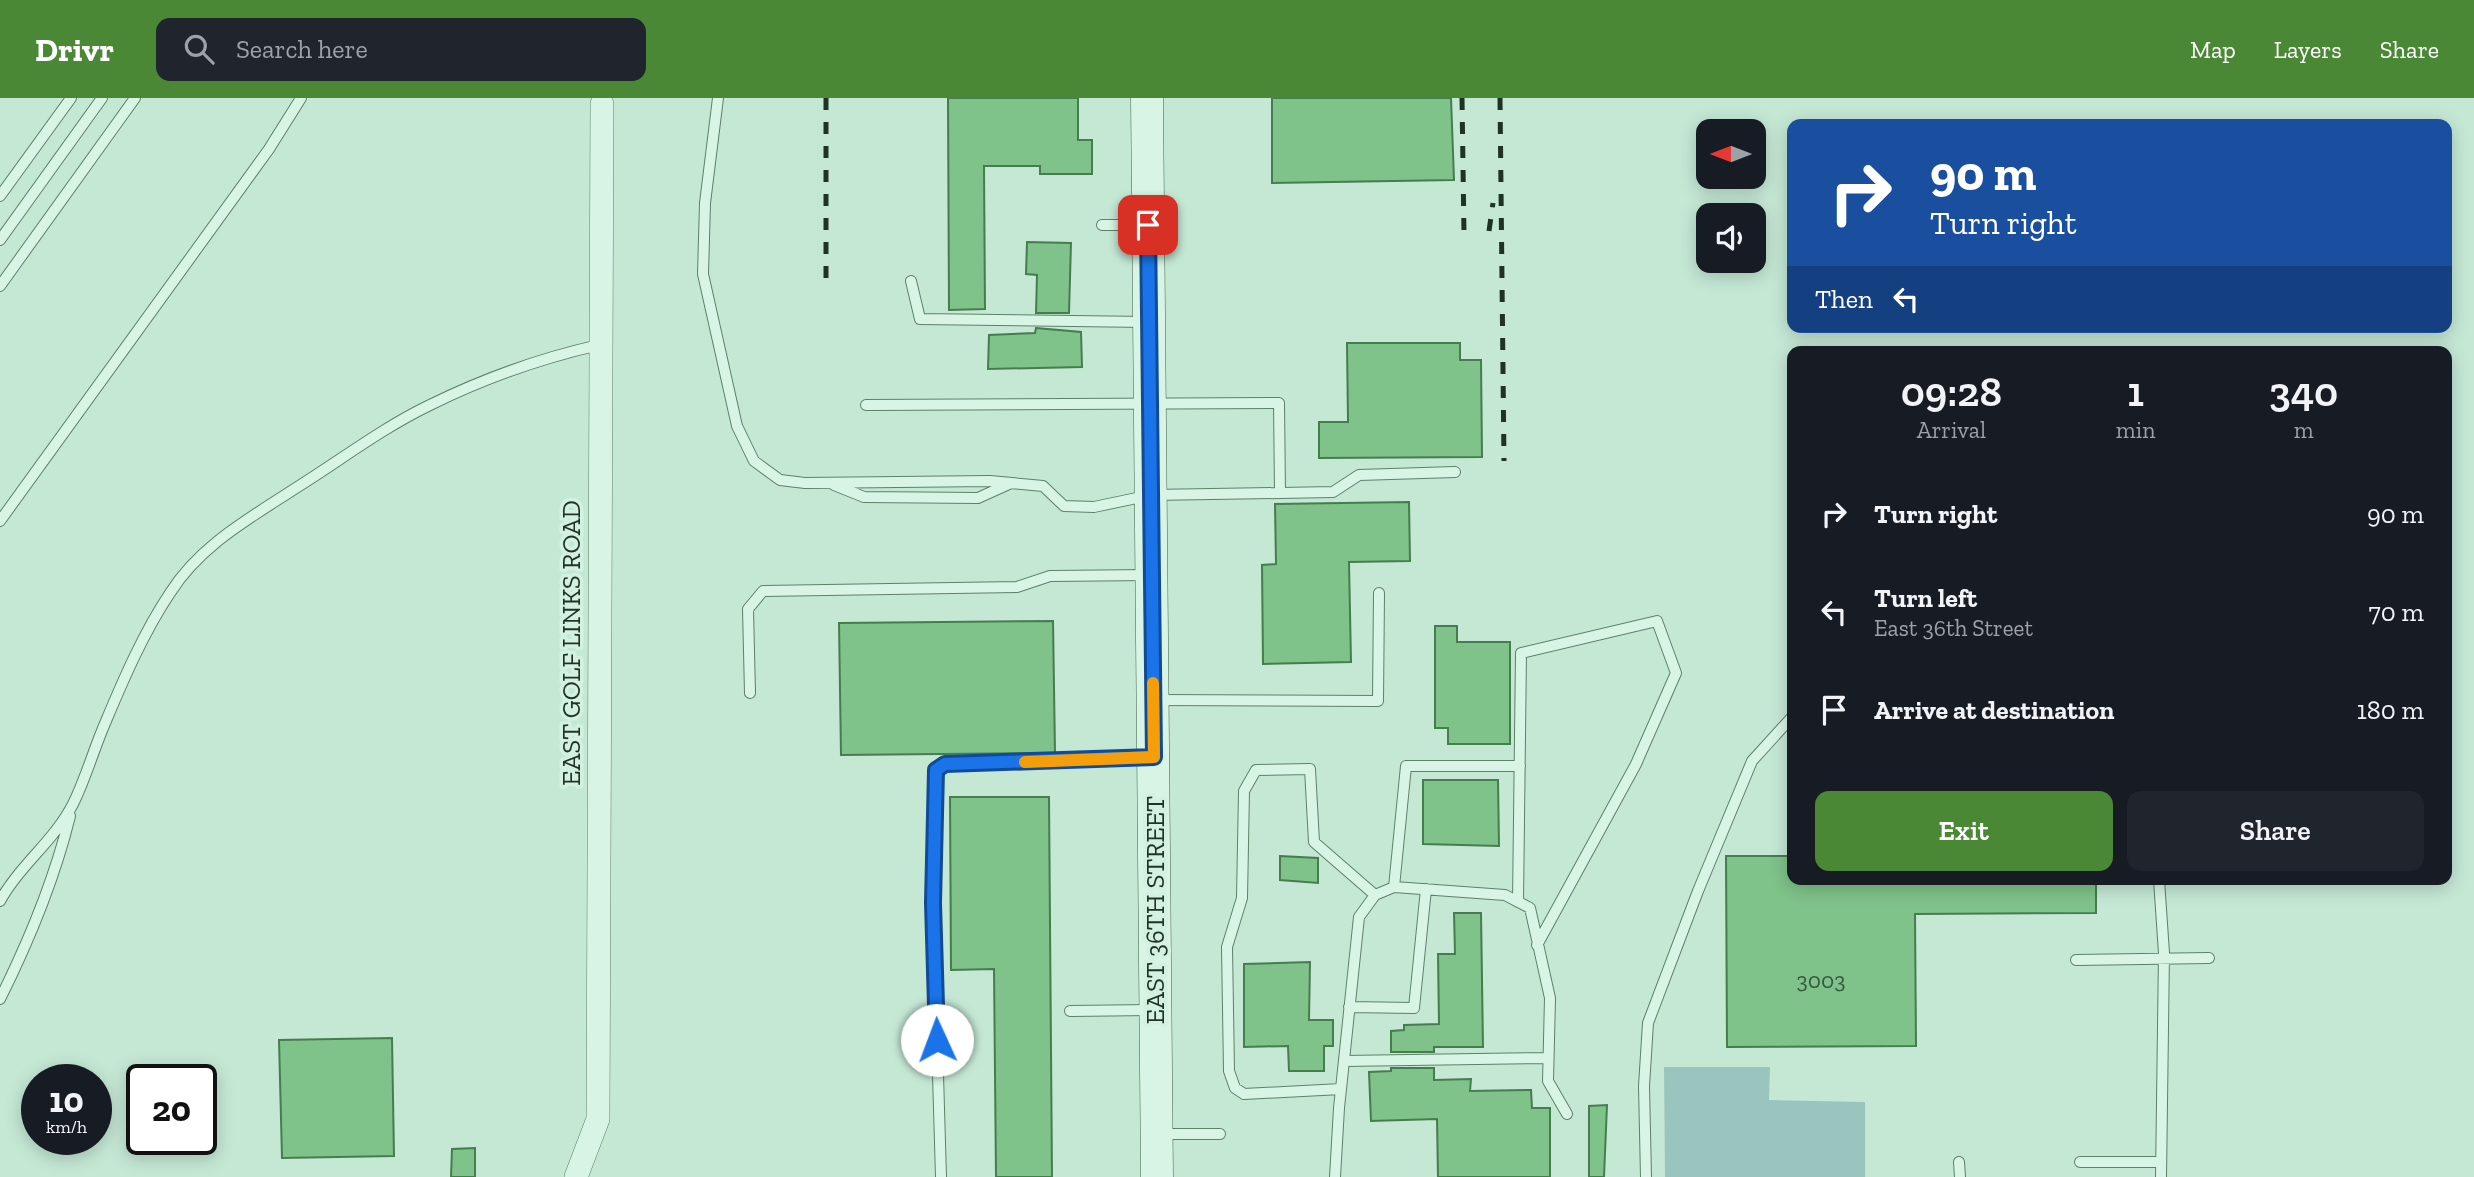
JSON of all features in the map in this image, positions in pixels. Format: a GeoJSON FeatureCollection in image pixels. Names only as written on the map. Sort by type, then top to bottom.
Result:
{"type":"FeatureCollection","features":[{"type":"Feature","properties":{"kind":"main road","name":"EAST 36TH STREET"},"geometry":{"type":"LineString","coordinates":[[1147,98],[1157,1177]]}},
{"type":"Feature","properties":{"kind":"street","name":"EAST GOLF LINKS ROAD"},"geometry":{"type":"LineString","coordinates":[[576,1177],[598,1119],[602,104]]}},
{"type":"Feature","properties":{"kind":"lane"},"geometry":{"type":"LineString","coordinates":[[0,195],[71,98]]}},
{"type":"Feature","properties":{"kind":"lane"},"geometry":{"type":"LineString","coordinates":[[0,240],[102,98]]}},
{"type":"Feature","properties":{"kind":"lane"},"geometry":{"type":"LineString","coordinates":[[0,286],[135,98]]}},
{"type":"Feature","properties":{"kind":"lane"},"geometry":{"type":"LineString","coordinates":[[0,522],[269,149],[301,98]]}},
{"type":"Feature","properties":{"kind":"lane"},"geometry":{"type":"LineString","coordinates":[[718,98],[705,203],[703,274],[737,426],[754,461],[780,480],[829,483],[1012,483],[1043,486],[1064,506],[1094,507],[1151,495],[1333,492],[1359,475],[1455,472]]}},
{"type":"Feature","properties":{"kind":"lane"},"geometry":{"type":"LineString","coordinates":[[1102,225],[1148,225]]}},
{"type":"Feature","properties":{"kind":"lane"},"geometry":{"type":"LineString","coordinates":[[911,281],[920,320],[1149,322]]}},
{"type":"Feature","properties":{"kind":"lane"},"geometry":{"type":"LineString","coordinates":[[0,999],[40,914],[56,870],[72,805],[106,720],[169,594],[195,560],[234,527],[428,406],[517,370],[565,353],[599,345]]}},
{"type":"Feature","properties":{"kind":"lane"},"geometry":{"type":"LineString","coordinates":[[866,405],[1279,403],[1280,493]]}},
{"type":"Feature","properties":{"kind":"lane"},"geometry":{"type":"LineString","coordinates":[[829,483],[864,497],[965,498],[978,498],[1012,483]]}},
{"type":"Feature","properties":{"kind":"lane"},"geometry":{"type":"LineString","coordinates":[[750,693],[748,609],[763,591],[1017,587],[1050,576],[1152,575]]}},
{"type":"Feature","properties":{"kind":"lane"},"geometry":{"type":"LineString","coordinates":[[1154,700],[1378,701],[1379,593]]}},
{"type":"Feature","properties":{"kind":"lane"},"geometry":{"type":"LineString","coordinates":[[1518,902],[1521,653],[1657,621],[1676,673],[1636,764],[1537,944]]}},
{"type":"Feature","properties":{"kind":"lane"},"geometry":{"type":"LineString","coordinates":[[1646,1177],[1644,1086],[1648,1023],[1698,891],[1752,761],[1787,722]]}},
{"type":"Feature","properties":{"kind":"lane"},"geometry":{"type":"LineString","coordinates":[[941,1177],[933,903],[936,770],[945,764],[1154,757]]}},
{"type":"Feature","properties":{"kind":"lane"},"geometry":{"type":"LineString","coordinates":[[1394,887],[1406,766],[1520,766]]}},
{"type":"Feature","properties":{"kind":"lane"},"geometry":{"type":"LineString","coordinates":[[1341,1089],[1244,1094],[1235,1088],[1229,1071],[1227,947],[1241,898],[1244,791],[1256,770],[1310,769],[1314,842],[1375,895]]}},
{"type":"Feature","properties":{"kind":"lane"},"geometry":{"type":"LineString","coordinates":[[0,901],[12,880],[54,834],[72,805]]}},
{"type":"Feature","properties":{"kind":"lane"},"geometry":{"type":"LineString","coordinates":[[2159,885],[2164,960],[2161,1177]]}},
{"type":"Feature","properties":{"kind":"lane"},"geometry":{"type":"LineString","coordinates":[[1335,1177],[1341,1089],[1359,917],[1375,895],[1394,887],[1505,895],[1530,908],[1550,998],[1548,1081],[1567,1114]]}},
{"type":"Feature","properties":{"kind":"lane"},"geometry":{"type":"LineString","coordinates":[[1349,1007],[1414,1008],[1426,889]]}},
{"type":"Feature","properties":{"kind":"lane"},"geometry":{"type":"LineString","coordinates":[[2076,960],[2209,958]]}},
{"type":"Feature","properties":{"kind":"lane"},"geometry":{"type":"LineString","coordinates":[[1070,1011],[1156,1010]]}},
{"type":"Feature","properties":{"kind":"lane"},"geometry":{"type":"LineString","coordinates":[[1344,1060],[1548,1058]]}},
{"type":"Feature","properties":{"kind":"lane"},"geometry":{"type":"LineString","coordinates":[[1157,1133],[1220,1133]]}},
{"type":"Feature","properties":{"kind":"lane"},"geometry":{"type":"LineString","coordinates":[[1959,1162],[1959,1177]]}},
{"type":"Feature","properties":{"kind":"lane"},"geometry":{"type":"LineString","coordinates":[[2080,1162],[2161,1162]]}},
{"type":"Feature","properties":{"kind":"shaded area"},"geometry":{"type":"Polygon","coordinates":[[[1664,1067],[1770,1067],[1769,1100],[1865,1102],[1865,1177],[1665,1177],[1664,1067]]]}},
{"type":"Feature","properties":{"kind":"building"},"geometry":{"type":"Polygon","coordinates":[[[948,98],[1078,98],[1078,140],[1092,140],[1092,174],[1040,174],[1040,166],[984,166],[985,309],[949,310],[948,98]]]}},
{"type":"Feature","properties":{"kind":"building"},"geometry":{"type":"Polygon","coordinates":[[[1272,98],[1451,98],[1454,180],[1272,183],[1272,98]]]}},
{"type":"Feature","properties":{"kind":"building"},"geometry":{"type":"Polygon","coordinates":[[[1027,242],[1071,243],[1069,313],[1036,313],[1037,275],[1026,274],[1027,242]]]}},
{"type":"Feature","properties":{"kind":"building"},"geometry":{"type":"Polygon","coordinates":[[[1036,328],[1081,332],[1082,367],[988,369],[989,335],[1035,333],[1036,328]]]}},
{"type":"Feature","properties":{"kind":"building"},"geometry":{"type":"Polygon","coordinates":[[[1347,343],[1460,343],[1460,360],[1481,360],[1482,457],[1319,458],[1319,422],[1348,422],[1347,343]]]}},
{"type":"Feature","properties":{"kind":"building"},"geometry":{"type":"Polygon","coordinates":[[[1409,502],[1410,561],[1349,562],[1351,662],[1263,664],[1262,565],[1276,564],[1275,504],[1409,502]]]}},
{"type":"Feature","properties":{"kind":"building"},"geometry":{"type":"Polygon","coordinates":[[[1053,621],[1055,753],[841,755],[839,623],[1053,621]]]}},
{"type":"Feature","properties":{"kind":"building"},"geometry":{"type":"Polygon","coordinates":[[[1435,626],[1457,626],[1457,642],[1510,642],[1510,744],[1448,744],[1448,728],[1435,728],[1435,626]]]}},
{"type":"Feature","properties":{"kind":"building"},"geometry":{"type":"Polygon","coordinates":[[[1423,780],[1498,780],[1499,846],[1423,844],[1423,780]]]}},
{"type":"Feature","properties":{"kind":"building"},"geometry":{"type":"Polygon","coordinates":[[[950,797],[1049,797],[1052,1177],[996,1177],[994,969],[951,970],[950,797]]]}},
{"type":"Feature","properties":{"kind":"building"},"geometry":{"type":"Polygon","coordinates":[[[1280,856],[1318,858],[1318,883],[1280,880],[1280,856]]]}},
{"type":"Feature","properties":{"kind":"building"},"geometry":{"type":"Polygon","coordinates":[[[1726,856],[1787,856],[1787,885],[2096,885],[2096,913],[1915,914],[1916,1046],[1727,1047],[1726,856]]]}},
{"type":"Feature","properties":{"kind":"building"},"geometry":{"type":"Polygon","coordinates":[[[1454,913],[1481,913],[1483,1047],[1434,1047],[1434,1052],[1391,1052],[1391,1031],[1404,1030],[1404,1025],[1439,1024],[1438,954],[1455,954],[1454,913]]]}},
{"type":"Feature","properties":{"kind":"building"},"geometry":{"type":"Polygon","coordinates":[[[1310,962],[1309,1020],[1333,1020],[1333,1046],[1324,1046],[1324,1071],[1289,1071],[1288,1046],[1244,1047],[1244,964],[1310,962]]]}},
{"type":"Feature","properties":{"kind":"building"},"geometry":{"type":"Polygon","coordinates":[[[392,1038],[394,1156],[282,1158],[279,1040],[392,1038]]]}},
{"type":"Feature","properties":{"kind":"building"},"geometry":{"type":"Polygon","coordinates":[[[1391,1068],[1434,1068],[1434,1080],[1471,1079],[1470,1091],[1531,1090],[1532,1108],[1550,1108],[1550,1177],[1438,1177],[1437,1119],[1371,1121],[1369,1072],[1391,1071],[1391,1068]]]}},
{"type":"Feature","properties":{"kind":"building"},"geometry":{"type":"Polygon","coordinates":[[[1607,1105],[1604,1177],[1589,1177],[1589,1106],[1607,1105]]]}},
{"type":"Feature","properties":{"kind":"building"},"geometry":{"type":"Polygon","coordinates":[[[475,1148],[475,1177],[451,1177],[452,1149],[475,1148]]]}},
{"type":"Feature","properties":{"kind":"railway"},"geometry":{"type":"LineString","coordinates":[[826,98],[826,284]]}},
{"type":"Feature","properties":{"kind":"railway"},"geometry":{"type":"LineString","coordinates":[[1462,98],[1464,234]]}},
{"type":"Feature","properties":{"kind":"railway"},"geometry":{"type":"LineString","coordinates":[[1500,98],[1504,461]]}},
{"type":"Feature","properties":{"kind":"railway"},"geometry":{"type":"LineString","coordinates":[[1489,231],[1493,203]]}},
{"type":"Feature","properties":{"kind":"slow traffic"},"geometry":{"type":"LineString","coordinates":[[1025,762],[1154,757],[1153,683]]}},
{"type":"Feature","properties":{"kind":"route"},"geometry":{"type":"LineString","coordinates":[[937,1040],[933,903],[936,770],[945,764],[1154,757],[1148,225]]}}]}
